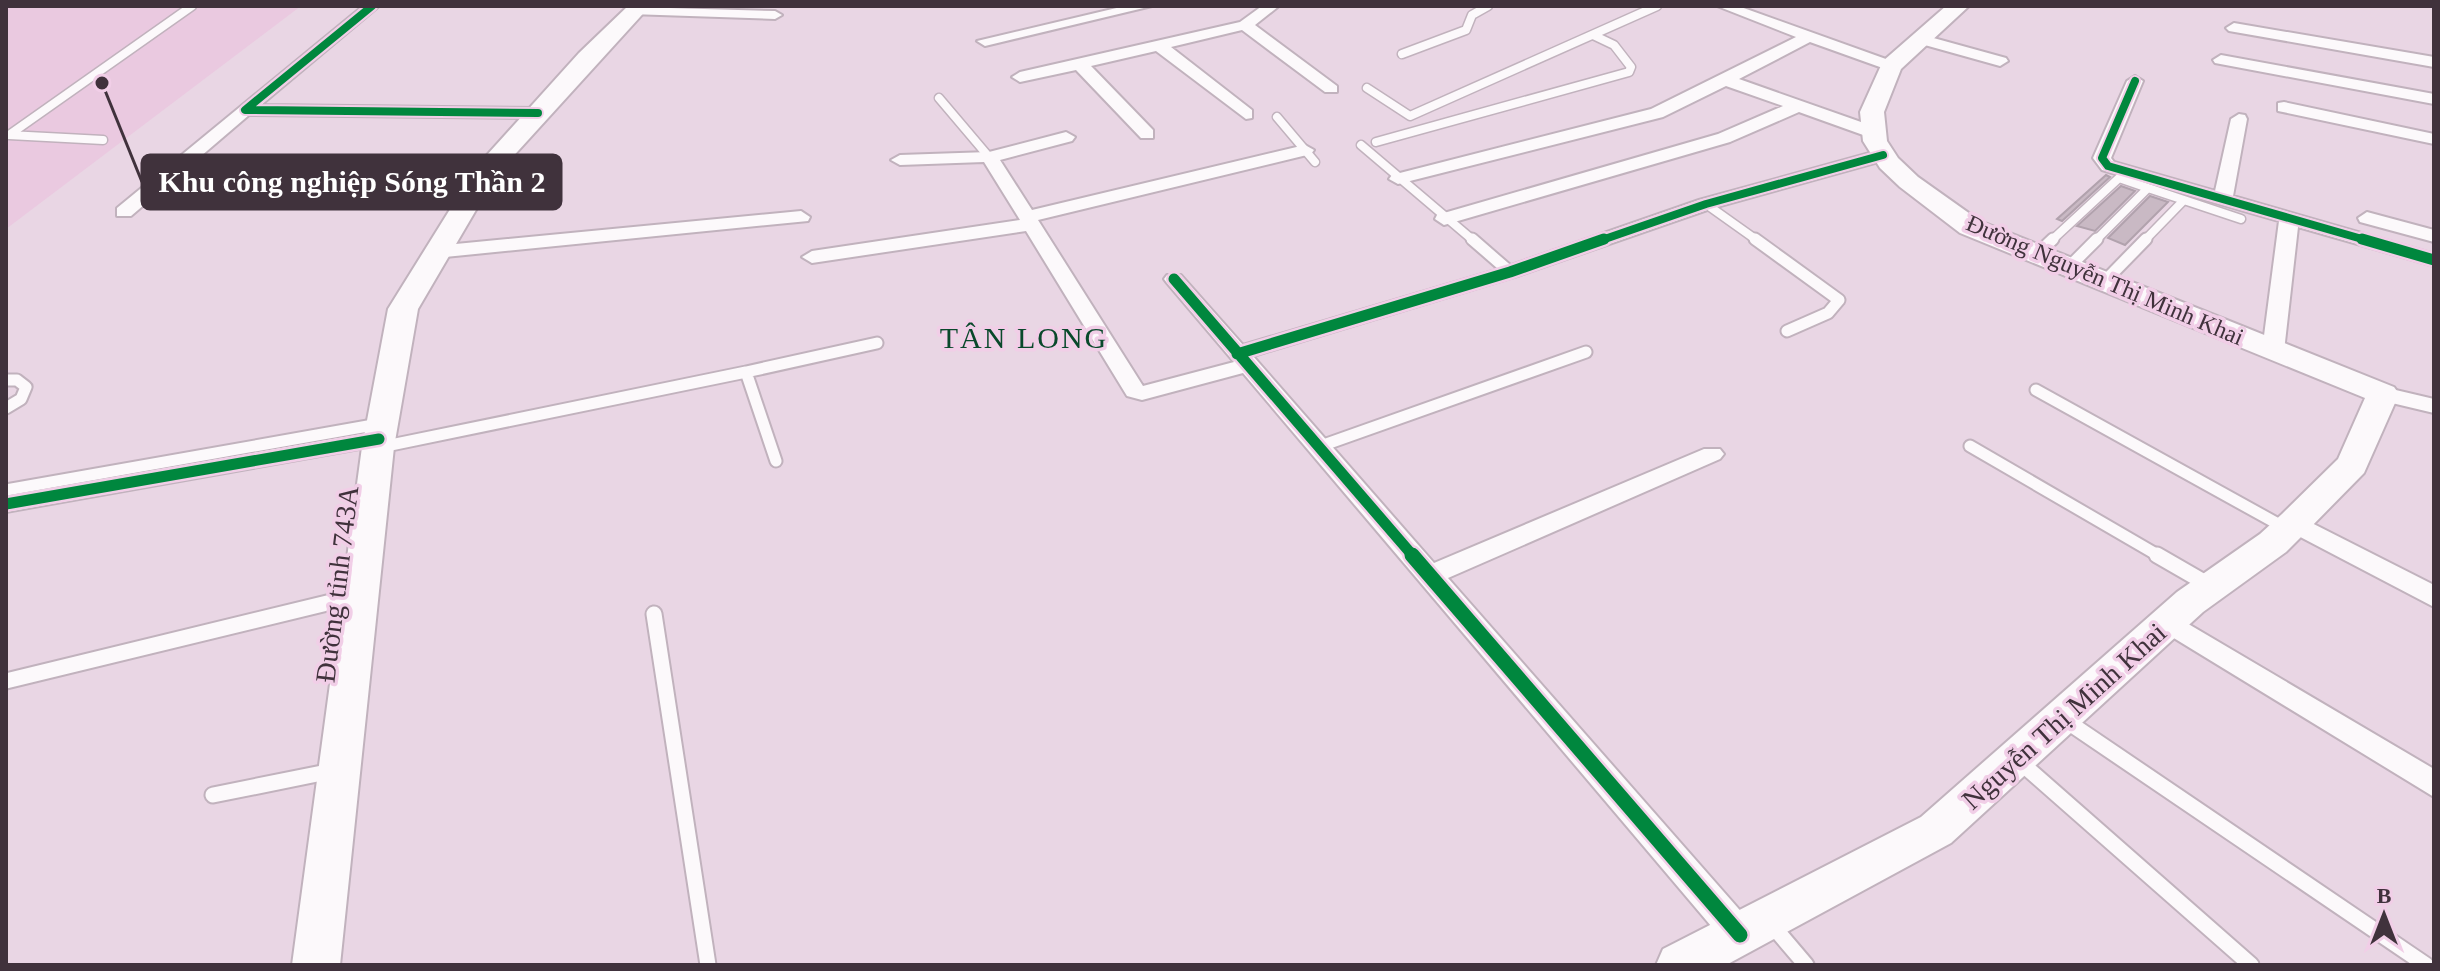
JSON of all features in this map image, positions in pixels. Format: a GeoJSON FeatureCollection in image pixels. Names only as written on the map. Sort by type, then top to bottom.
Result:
{"type":"FeatureCollection","features":[{"type":"Feature","properties":{"kind":"main road"},"geometry":{"type":"LineString","coordinates":[[1878,144],[1872,112],[1891,66],[1959,6]]}},
{"type":"Feature","properties":{"kind":"main road","name":"Đường tỉnh 743A"},"geometry":{"type":"LineString","coordinates":[[316,965],[380,436],[403,309],[486,171],[637,8]]}},
{"type":"Feature","properties":{"kind":"main road","name":"Đường Nguyễn Thị Minh Khai"},"geometry":{"type":"LineString","coordinates":[[1878,144],[1909,182],[1970,227],[2383,394]]}},
{"type":"Feature","properties":{"kind":"main road","name":"Nguyễn Thị Minh Khai"},"geometry":{"type":"LineString","coordinates":[[1680,965],[1936,830],[2168,622],[2290,526],[2352,465],[2383,394]]}},
{"type":"Feature","properties":{"kind":"street"},"geometry":{"type":"LineString","coordinates":[[124,212],[372,6]]}},
{"type":"Feature","properties":{"kind":"street"},"geometry":{"type":"LineString","coordinates":[[985,41],[1145,6]]}},
{"type":"Feature","properties":{"kind":"street"},"geometry":{"type":"LineString","coordinates":[[1020,77],[1245,25],[1272,6]]}},
{"type":"Feature","properties":{"kind":"street"},"geometry":{"type":"LineString","coordinates":[[1724,6],[1891,66]]}},
{"type":"Feature","properties":{"kind":"street"},"geometry":{"type":"LineString","coordinates":[[637,8],[778,10]]}},
{"type":"Feature","properties":{"kind":"street"},"geometry":{"type":"LineString","coordinates":[[762,31],[778,10]]}},
{"type":"Feature","properties":{"kind":"street"},"geometry":{"type":"LineString","coordinates":[[1245,25],[1331,89]]}},
{"type":"Feature","properties":{"kind":"street"},"geometry":{"type":"LineString","coordinates":[[2234,28],[2434,62]]}},
{"type":"Feature","properties":{"kind":"street"},"geometry":{"type":"LineString","coordinates":[[1398,179],[1657,113],[1808,37]]}},
{"type":"Feature","properties":{"kind":"street"},"geometry":{"type":"LineString","coordinates":[[1919,39],[2000,61]]}},
{"type":"Feature","properties":{"kind":"street"},"geometry":{"type":"LineString","coordinates":[[1158,45],[1246,114]]}},
{"type":"Feature","properties":{"kind":"street"},"geometry":{"type":"LineString","coordinates":[[2221,60],[2434,99]]}},
{"type":"Feature","properties":{"kind":"street"},"geometry":{"type":"LineString","coordinates":[[1080,64],[1147,134]]}},
{"type":"Feature","properties":{"kind":"street"},"geometry":{"type":"LineString","coordinates":[[1725,80],[1798,106],[1878,144]]}},
{"type":"Feature","properties":{"kind":"street"},"geometry":{"type":"LineString","coordinates":[[2135,81],[2102,158],[2108,166],[2434,260]]}},
{"type":"Feature","properties":{"kind":"street"},"geometry":{"type":"LineString","coordinates":[[1444,219],[1724,138],[1798,106]]}},
{"type":"Feature","properties":{"kind":"street"},"geometry":{"type":"LineString","coordinates":[[2284,107],[2434,139]]}},
{"type":"Feature","properties":{"kind":"street"},"geometry":{"type":"LineString","coordinates":[[245,110],[538,113]]}},
{"type":"Feature","properties":{"kind":"street"},"geometry":{"type":"LineString","coordinates":[[2223,199],[2239,119]]}},
{"type":"Feature","properties":{"kind":"street"},"geometry":{"type":"LineString","coordinates":[[900,160],[989,157],[1066,137]]}},
{"type":"Feature","properties":{"kind":"street"},"geometry":{"type":"LineString","coordinates":[[989,157],[1135,391],[1142,393],[1510,272],[1878,144]]}},
{"type":"Feature","properties":{"kind":"street"},"geometry":{"type":"LineString","coordinates":[[812,257],[1030,220],[1310,156]]}},
{"type":"Feature","properties":{"kind":"street"},"geometry":{"type":"LineString","coordinates":[[435,252],[801,217]]}},
{"type":"Feature","properties":{"kind":"street"},"geometry":{"type":"LineString","coordinates":[[2367,218],[2434,236]]}},
{"type":"Feature","properties":{"kind":"street"},"geometry":{"type":"LineString","coordinates":[[2273,351],[2289,219]]}},
{"type":"Feature","properties":{"kind":"street"},"geometry":{"type":"LineString","coordinates":[[1174,279],[1429,576],[1754,927]]}},
{"type":"Feature","properties":{"kind":"street"},"geometry":{"type":"LineString","coordinates":[[2383,394],[2434,406]]}},
{"type":"Feature","properties":{"kind":"street"},"geometry":{"type":"LineString","coordinates":[[6,504],[380,436]]}},
{"type":"Feature","properties":{"kind":"street"},"geometry":{"type":"LineString","coordinates":[[1429,576],[1712,454]]}},
{"type":"Feature","properties":{"kind":"street"},"geometry":{"type":"LineString","coordinates":[[2290,526],[2434,597]]}},
{"type":"Feature","properties":{"kind":"street"},"geometry":{"type":"LineString","coordinates":[[2168,622],[2434,784]]}},
{"type":"Feature","properties":{"kind":"lane"},"geometry":{"type":"LineString","coordinates":[[7,135],[192,6]]}},
{"type":"Feature","properties":{"kind":"lane"},"geometry":{"type":"LineString","coordinates":[[1402,54],[1466,30],[1472,15],[1488,6]]}},
{"type":"Feature","properties":{"kind":"lane"},"geometry":{"type":"LineString","coordinates":[[1410,116],[1657,6]]}},
{"type":"Feature","properties":{"kind":"lane"},"geometry":{"type":"LineString","coordinates":[[1376,142],[1629,72],[1631,67],[1614,45],[1593,35]]}},
{"type":"Feature","properties":{"kind":"lane"},"geometry":{"type":"LineString","coordinates":[[1367,88],[1424,127]]}},
{"type":"Feature","properties":{"kind":"lane"},"geometry":{"type":"LineString","coordinates":[[939,98],[989,157]]}},
{"type":"Feature","properties":{"kind":"lane"},"geometry":{"type":"LineString","coordinates":[[1277,117],[1310,156]]}},
{"type":"Feature","properties":{"kind":"lane"},"geometry":{"type":"LineString","coordinates":[[7,135],[103,140]]}},
{"type":"Feature","properties":{"kind":"lane"},"geometry":{"type":"LineString","coordinates":[[1361,145],[1444,219],[1510,272]]}},
{"type":"Feature","properties":{"kind":"lane"},"geometry":{"type":"LineString","coordinates":[[2036,255],[2119,178],[2241,219]]}},
{"type":"Feature","properties":{"kind":"lane"},"geometry":{"type":"LineString","coordinates":[[2068,268],[2148,188]]}},
{"type":"Feature","properties":{"kind":"lane"},"geometry":{"type":"LineString","coordinates":[[2103,283],[2184,200]]}},
{"type":"Feature","properties":{"kind":"lane"},"geometry":{"type":"LineString","coordinates":[[1706,204],[1839,300],[1828,313],[1787,331]]}},
{"type":"Feature","properties":{"kind":"lane"},"geometry":{"type":"LineString","coordinates":[[6,490],[380,436],[746,372],[877,343]]}},
{"type":"Feature","properties":{"kind":"lane"},"geometry":{"type":"LineString","coordinates":[[1318,447],[1586,352]]}},
{"type":"Feature","properties":{"kind":"lane"},"geometry":{"type":"LineString","coordinates":[[746,372],[776,461]]}},
{"type":"Feature","properties":{"kind":"lane"},"geometry":{"type":"LineString","coordinates":[[6,380],[24,382],[26,387],[21,399],[6,408]]}},
{"type":"Feature","properties":{"kind":"lane"},"geometry":{"type":"LineString","coordinates":[[2036,390],[2290,526]]}},
{"type":"Feature","properties":{"kind":"lane"},"geometry":{"type":"LineString","coordinates":[[1970,446],[2211,587]]}},
{"type":"Feature","properties":{"kind":"lane"},"geometry":{"type":"LineString","coordinates":[[6,681],[360,596]]}},
{"type":"Feature","properties":{"kind":"lane"},"geometry":{"type":"LineString","coordinates":[[654,614],[708,965]]}},
{"type":"Feature","properties":{"kind":"lane"},"geometry":{"type":"LineString","coordinates":[[2062,718],[2426,965]]}},
{"type":"Feature","properties":{"kind":"lane"},"geometry":{"type":"LineString","coordinates":[[2017,759],[2251,965]]}},
{"type":"Feature","properties":{"kind":"lane"},"geometry":{"type":"LineString","coordinates":[[213,795],[339,770]]}},
{"type":"Feature","properties":{"kind":"lane"},"geometry":{"type":"LineString","coordinates":[[1754,927],[1806,965]]}},
{"type":"Feature","properties":{"kind":"shaded area"},"geometry":{"type":"Polygon","coordinates":[[[6,6],[301,6],[6,229],[6,6]]]}},
{"type":"Feature","properties":{"kind":"building"},"geometry":{"type":"Polygon","coordinates":[[[2106,175],[2110,177],[2062,221],[2057,219],[2106,175]]]}},
{"type":"Feature","properties":{"kind":"building"},"geometry":{"type":"Polygon","coordinates":[[[2121,186],[2135,191],[2095,231],[2077,226],[2121,186]]]}},
{"type":"Feature","properties":{"kind":"building"},"geometry":{"type":"Polygon","coordinates":[[[2150,196],[2168,202],[2125,245],[2108,238],[2150,196]]]}},
{"type":"Feature","properties":{"kind":"cycle path"},"geometry":{"type":"LineString","coordinates":[[372,6],[245,110],[538,113]]}},
{"type":"Feature","properties":{"kind":"cycle path"},"geometry":{"type":"LineString","coordinates":[[2135,81],[2102,158],[2108,166],[2434,260]]}},
{"type":"Feature","properties":{"kind":"cycle path"},"geometry":{"type":"LineString","coordinates":[[1237,354],[1510,272],[1706,204],[1883,155]]}},
{"type":"Feature","properties":{"kind":"cycle path"},"geometry":{"type":"LineString","coordinates":[[1174,279],[1740,935]]}},
{"type":"Feature","properties":{"kind":"cycle path"},"geometry":{"type":"LineString","coordinates":[[6,504],[379,439]]}},
{"type":"Feature","properties":{"kind":"place","name":"Khu công nghiệp Sóng Thần 2"},"geometry":{"type":"Point","coordinates":[102,83]}},
{"type":"Feature","properties":{"kind":"district","name":"TÂN LONG"},"geometry":{"type":"Point","coordinates":[1024,337]}}]}
